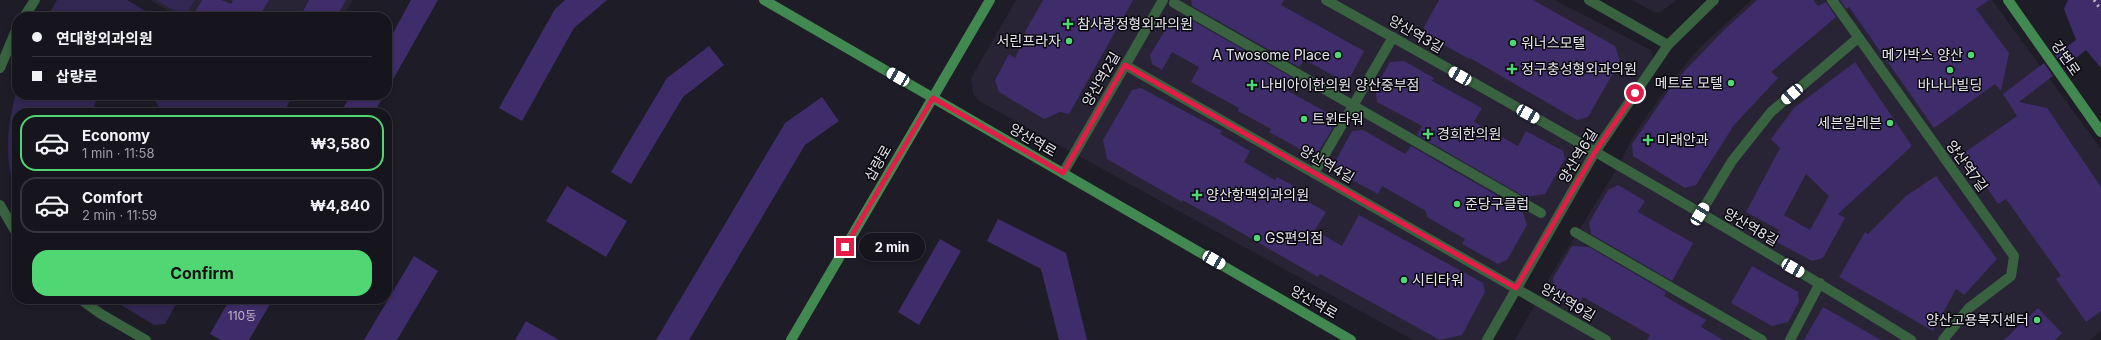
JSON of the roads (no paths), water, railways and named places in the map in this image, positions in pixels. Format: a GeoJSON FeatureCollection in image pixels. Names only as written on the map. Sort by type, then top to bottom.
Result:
{"type":"FeatureCollection","features":[{"type":"Feature","properties":{"kind":"street"},"geometry":{"type":"LineString","coordinates":[[27,12],[35,0]]}},
{"type":"Feature","properties":{"kind":"street","name":"양산역로"},"geometry":{"type":"LineString","coordinates":[[764,0],[1351,340]]}},
{"type":"Feature","properties":{"kind":"street","name":"삽량로"},"geometry":{"type":"LineString","coordinates":[[791,340],[990,0]]}},
{"type":"Feature","properties":{"kind":"street","name":"양산역2길"},"geometry":{"type":"LineString","coordinates":[[1063,173],[1163,0]]}},
{"type":"Feature","properties":{"kind":"street","name":"양산역3길"},"geometry":{"type":"LineString","coordinates":[[1326,0],[1595,152]]}},
{"type":"Feature","properties":{"kind":"street"},"geometry":{"type":"LineString","coordinates":[[1589,0],[1668,45]]}},
{"type":"Feature","properties":{"kind":"street","name":"양산역6길"},"geometry":{"type":"LineString","coordinates":[[1487,340],[1595,152],[1668,45],[1714,0]]}},
{"type":"Feature","properties":{"kind":"street","name":"양산역7길"},"geometry":{"type":"LineString","coordinates":[[1832,0],[2014,256],[2011,276],[1969,308],[1943,340]]}},
{"type":"Feature","properties":{"kind":"street","name":"강변로"},"geometry":{"type":"LineString","coordinates":[[2008,0],[2101,132]]}},
{"type":"Feature","properties":{"kind":"street"},"geometry":{"type":"LineString","coordinates":[[1174,3],[1542,213]]}},
{"type":"Feature","properties":{"kind":"street"},"geometry":{"type":"LineString","coordinates":[[1314,173],[1393,37]]}},
{"type":"Feature","properties":{"kind":"street"},"geometry":{"type":"LineString","coordinates":[[1700,214],[1732,161],[1771,112],[1858,38]]}},
{"type":"Feature","properties":{"kind":"street"},"geometry":{"type":"LineString","coordinates":[[0,68],[12,40]]}},
{"type":"Feature","properties":{"kind":"street","name":"양산역4길"},"geometry":{"type":"LineString","coordinates":[[1125,65],[1516,288]]}},
{"type":"Feature","properties":{"kind":"street","name":"양산역8길"},"geometry":{"type":"LineString","coordinates":[[1595,152],[1820,284],[1911,340]]}},
{"type":"Feature","properties":{"kind":"street"},"geometry":{"type":"LineString","coordinates":[[0,205],[12,225]]}},
{"type":"Feature","properties":{"kind":"street"},"geometry":{"type":"LineString","coordinates":[[1575,232],[1762,340]]}},
{"type":"Feature","properties":{"kind":"street"},"geometry":{"type":"LineString","coordinates":[[1790,340],[1820,284]]}},
{"type":"Feature","properties":{"kind":"street","name":"양산역9길"},"geometry":{"type":"LineString","coordinates":[[1516,288],[1606,340]]}},
{"type":"Feature","properties":{"kind":"street"},"geometry":{"type":"LineString","coordinates":[[87,304],[101,314],[146,340]]}},
{"type":"Feature","properties":{"kind":"railway"},"geometry":{"type":"LineString","coordinates":[[2094,0],[2101,10]]}},
{"type":"Feature","properties":{"kind":"place","name":"참사랑정형외과의원"},"geometry":{"type":"Point","coordinates":[1068,24]}},
{"type":"Feature","properties":{"kind":"place","name":"서린프라자"},"geometry":{"type":"Point","coordinates":[1069,41]}},
{"type":"Feature","properties":{"kind":"place","name":"워너스모텔"},"geometry":{"type":"Point","coordinates":[1513,43]}},
{"type":"Feature","properties":{"kind":"place","name":"A Twosome Place"},"geometry":{"type":"Point","coordinates":[1338,55]}},
{"type":"Feature","properties":{"kind":"place","name":"메가박스 양산"},"geometry":{"type":"Point","coordinates":[1971,55]}},
{"type":"Feature","properties":{"kind":"place","name":"정구충성형외과의원"},"geometry":{"type":"Point","coordinates":[1512,69]}},
{"type":"Feature","properties":{"kind":"place","name":"바나나빌딩"},"geometry":{"type":"Point","coordinates":[1950,70]}},
{"type":"Feature","properties":{"kind":"place","name":"메트로 모텔"},"geometry":{"type":"Point","coordinates":[1731,83]}},
{"type":"Feature","properties":{"kind":"place","name":"나비아이한의원 양산중부점"},"geometry":{"type":"Point","coordinates":[1252,85]}},
{"type":"Feature","properties":{"kind":"place","name":"트윈타워"},"geometry":{"type":"Point","coordinates":[1304,119]}},
{"type":"Feature","properties":{"kind":"place","name":"세븐일레븐"},"geometry":{"type":"Point","coordinates":[1890,123]}},
{"type":"Feature","properties":{"kind":"place","name":"경희한의원"},"geometry":{"type":"Point","coordinates":[1428,134]}},
{"type":"Feature","properties":{"kind":"place","name":"미래안과"},"geometry":{"type":"Point","coordinates":[1648,140]}},
{"type":"Feature","properties":{"kind":"place","name":"양산항맥외과의원"},"geometry":{"type":"Point","coordinates":[1197,195]}},
{"type":"Feature","properties":{"kind":"place","name":"준당구클럽"},"geometry":{"type":"Point","coordinates":[1457,204]}},
{"type":"Feature","properties":{"kind":"place","name":"GS편의점"},"geometry":{"type":"Point","coordinates":[1257,238]}},
{"type":"Feature","properties":{"kind":"place","name":"시티타워"},"geometry":{"type":"Point","coordinates":[1404,280]}},
{"type":"Feature","properties":{"kind":"place","name":"양산고용복지센터"},"geometry":{"type":"Point","coordinates":[2037,320]}}]}
